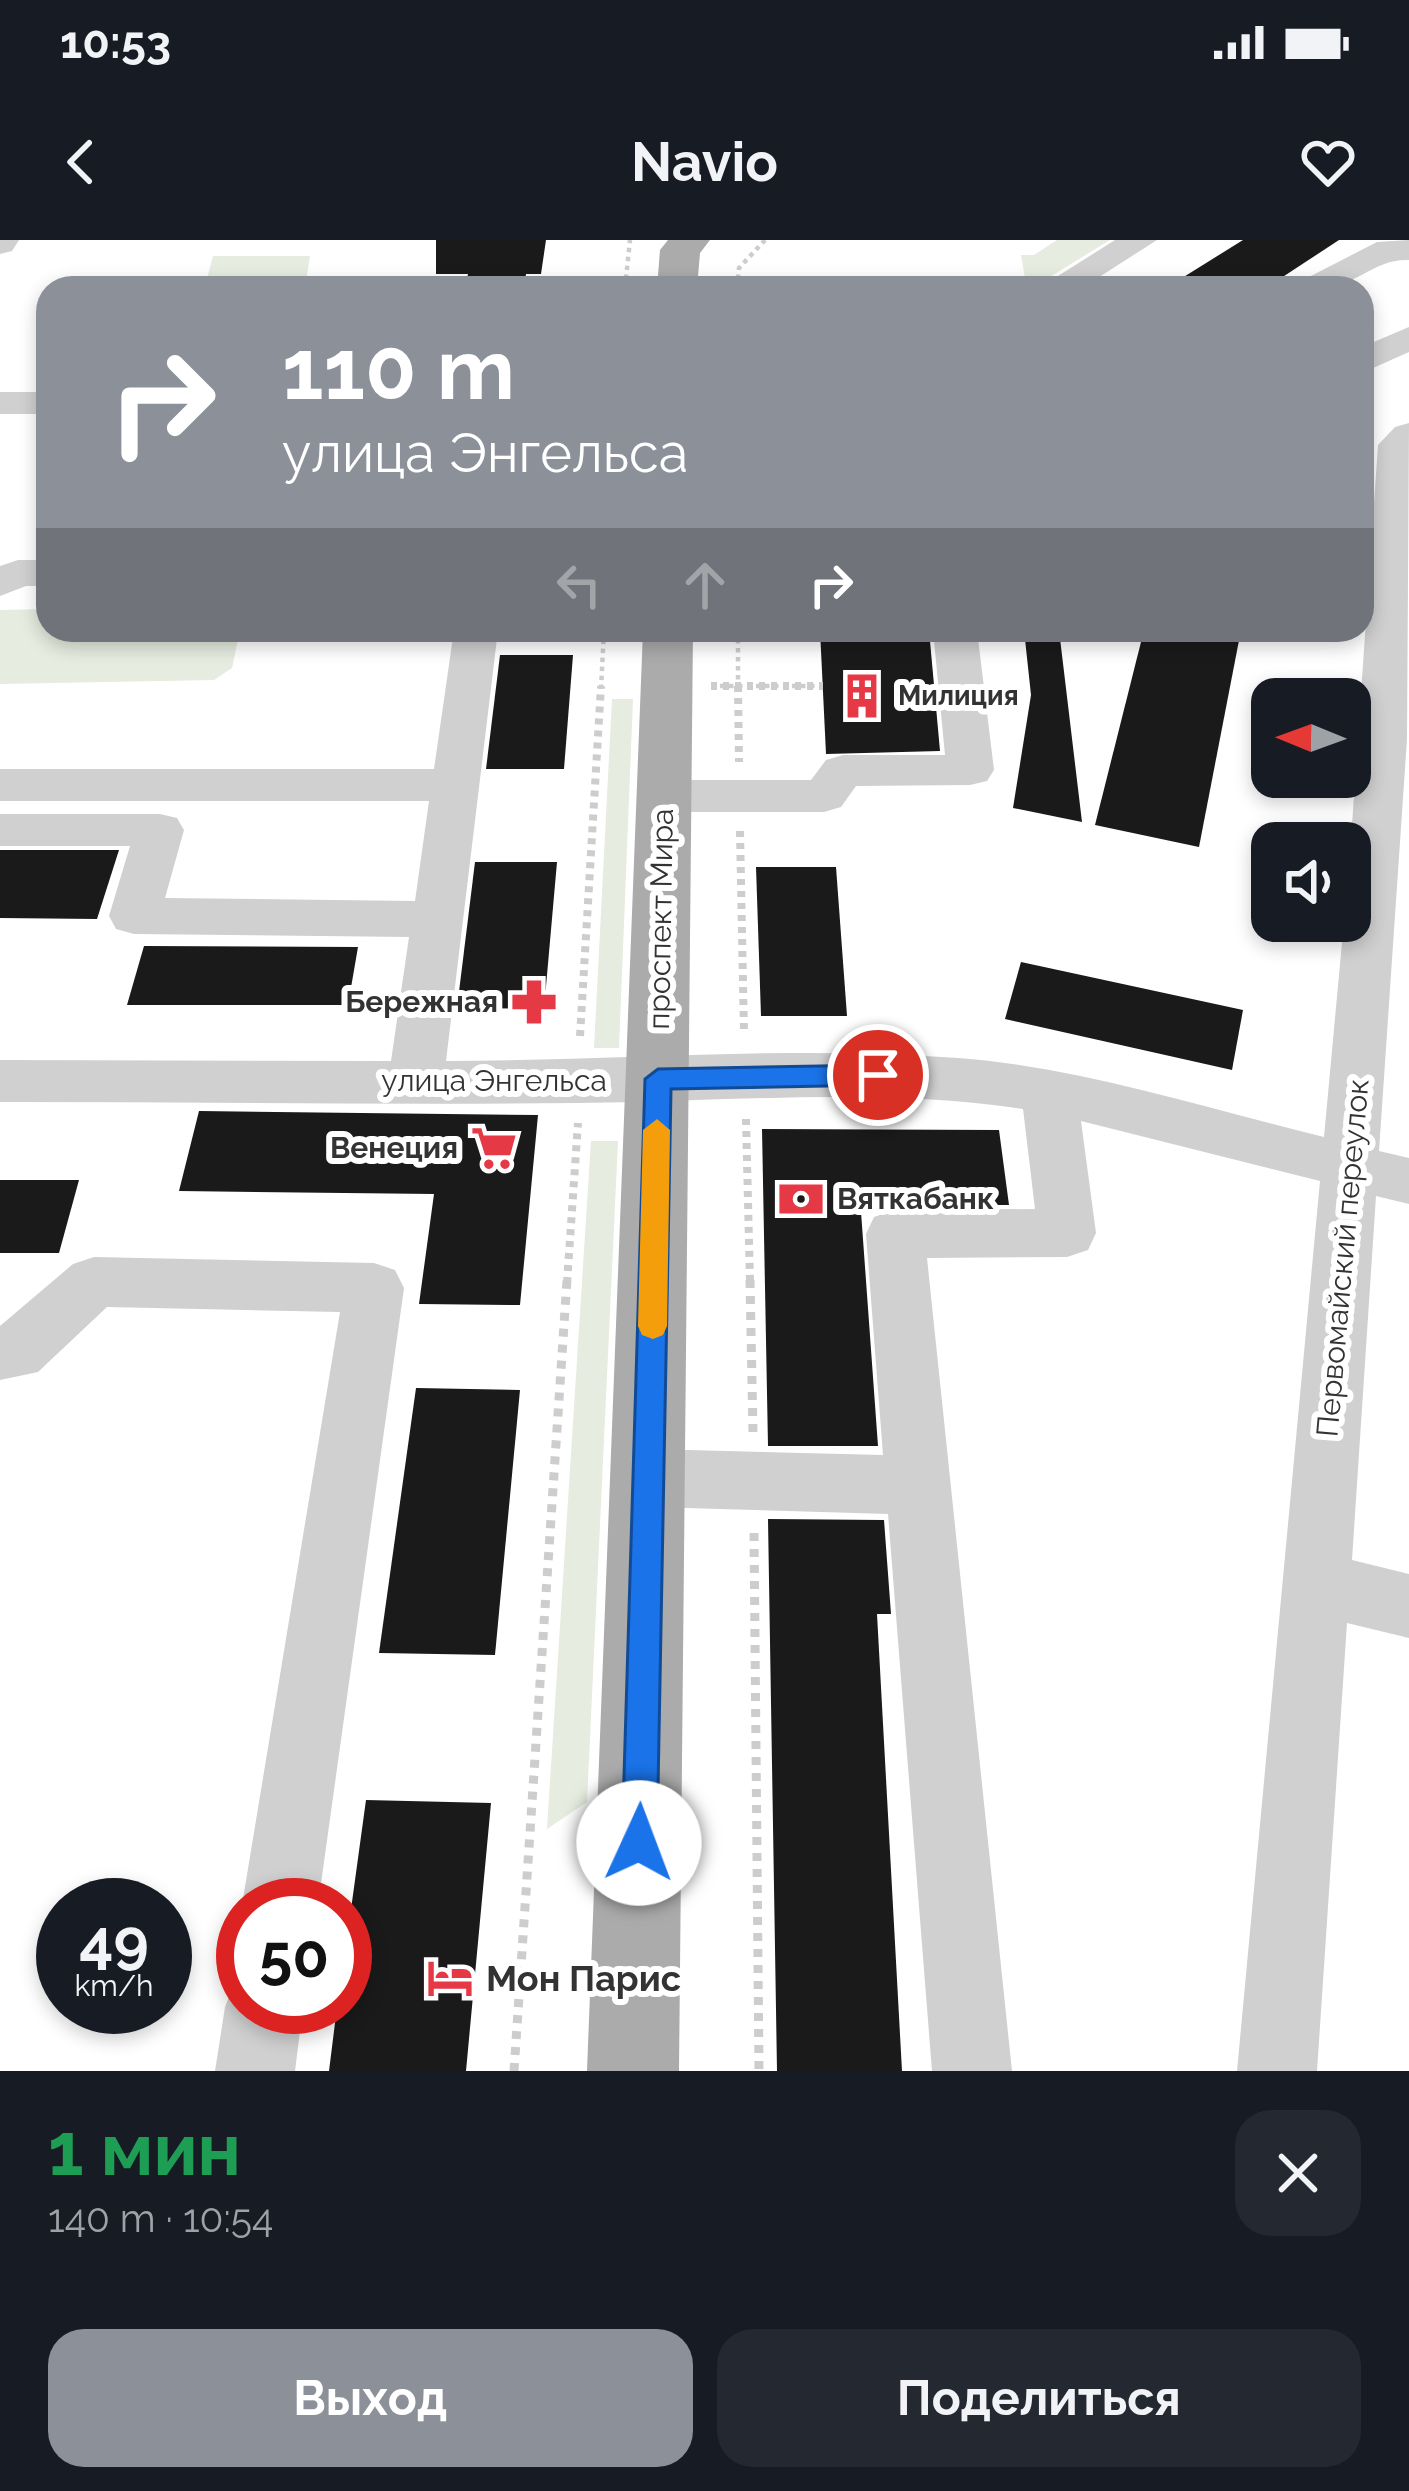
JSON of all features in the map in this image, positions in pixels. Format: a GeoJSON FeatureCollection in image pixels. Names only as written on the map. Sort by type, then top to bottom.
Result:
{"type":"FeatureCollection","features":[{"type":"Feature","properties":{"kind":"main road","name":"проспект Мира"},"geometry":{"type":"LineString","coordinates":[[633,2071],[668,642]]}},
{"type":"Feature","properties":{"kind":"street"},"geometry":{"type":"LineString","coordinates":[[1078,276],[1140,240]]}},
{"type":"Feature","properties":{"kind":"street"},"geometry":{"type":"LineString","coordinates":[[1336,276],[1389,249],[1409,250]]}},
{"type":"Feature","properties":{"kind":"street"},"geometry":{"type":"LineString","coordinates":[[1374,356],[1409,338]]}},
{"type":"Feature","properties":{"kind":"street"},"geometry":{"type":"LineString","coordinates":[[0,403],[36,403]]}},
{"type":"Feature","properties":{"kind":"street","name":"Первомайский переулок"},"geometry":{"type":"LineString","coordinates":[[1277,2071],[1313,1583],[1397,741],[1394,440]]}},
{"type":"Feature","properties":{"kind":"street"},"geometry":{"type":"LineString","coordinates":[[0,583],[18,573],[36,573]]}},
{"type":"Feature","properties":{"kind":"street"},"geometry":{"type":"LineString","coordinates":[[416,1081],[474,642]]}},
{"type":"Feature","properties":{"kind":"street"},"geometry":{"type":"LineString","coordinates":[[664,796],[824,796],[843,771],[970,770],[956,642]]}},
{"type":"Feature","properties":{"kind":"street"},"geometry":{"type":"LineString","coordinates":[[0,785],[454,785]]}},
{"type":"Feature","properties":{"kind":"street"},"geometry":{"type":"LineString","coordinates":[[0,830],[160,830],[134,916],[437,919]]}},
{"type":"Feature","properties":{"kind":"street","name":"улица Энгельса"},"geometry":{"type":"LineString","coordinates":[[0,1082],[577,1082],[745,1076],[962,1079],[1048,1092],[1409,1180]]}},
{"type":"Feature","properties":{"kind":"street"},"geometry":{"type":"LineString","coordinates":[[972,2071],[895,1234],[1066,1233],[1048,1092]]}},
{"type":"Feature","properties":{"kind":"street"},"geometry":{"type":"LineString","coordinates":[[0,1353],[16,1353],[94,1282],[374,1288],[284,1878]]}},
{"type":"Feature","properties":{"kind":"street"},"geometry":{"type":"LineString","coordinates":[[650,1478],[920,1486]]}},
{"type":"Feature","properties":{"kind":"street"},"geometry":{"type":"LineString","coordinates":[[1313,1583],[1409,1606]]}},
{"type":"Feature","properties":{"kind":"street"},"geometry":{"type":"LineString","coordinates":[[255,2071],[261,2034]]}},
{"type":"Feature","properties":{"kind":"path"},"geometry":{"type":"LineString","coordinates":[[626,276],[630,240]]}},
{"type":"Feature","properties":{"kind":"path"},"geometry":{"type":"LineString","coordinates":[[738,276],[739,268],[765,240]]}},
{"type":"Feature","properties":{"kind":"path"},"geometry":{"type":"LineString","coordinates":[[514,2071],[603,642]]}},
{"type":"Feature","properties":{"kind":"path"},"geometry":{"type":"LineString","coordinates":[[738,642],[754,1483],[759,2071]]}},
{"type":"Feature","properties":{"kind":"shaded area"},"geometry":{"type":"Polygon","coordinates":[[[1057,240],[1110,240],[1051,276],[1025,276],[1021,255],[1034,255],[1057,240]]]}},
{"type":"Feature","properties":{"kind":"shaded area"},"geometry":{"type":"Polygon","coordinates":[[[213,256],[310,256],[307,276],[208,276],[213,256]]]}},
{"type":"Feature","properties":{"kind":"shaded area"},"geometry":{"type":"Polygon","coordinates":[[[36,609],[36,642],[237,642],[232,668],[214,680],[0,684],[0,610],[36,609]]]}},
{"type":"Feature","properties":{"kind":"shaded area"},"geometry":{"type":"Polygon","coordinates":[[[612,699],[633,699],[619,1048],[594,1048],[612,699]]]}},
{"type":"Feature","properties":{"kind":"shaded area"},"geometry":{"type":"Polygon","coordinates":[[[591,1141],[618,1141],[587,1802],[547,1829],[591,1141]]]}},
{"type":"Feature","properties":{"kind":"building"},"geometry":{"type":"Polygon","coordinates":[[[436,240],[546,240],[541,274],[436,274],[436,240]]]}},
{"type":"Feature","properties":{"kind":"building"},"geometry":{"type":"Polygon","coordinates":[[[1243,240],[1339,240],[1284,276],[1185,276],[1243,240]]]}},
{"type":"Feature","properties":{"kind":"building","name":"Милиция"},"geometry":{"type":"Polygon","coordinates":[[[821,642],[930,642],[940,751],[826,754],[821,642]]]}},
{"type":"Feature","properties":{"kind":"building"},"geometry":{"type":"Polygon","coordinates":[[[1025,642],[1060,642],[1082,822],[1013,808],[1031,695],[1025,642]]]}},
{"type":"Feature","properties":{"kind":"building"},"geometry":{"type":"Polygon","coordinates":[[[1141,642],[1239,642],[1199,847],[1095,825],[1141,642]]]}},
{"type":"Feature","properties":{"kind":"building"},"geometry":{"type":"Polygon","coordinates":[[[500,655],[573,655],[564,769],[486,769],[500,655]]]}},
{"type":"Feature","properties":{"kind":"building"},"geometry":{"type":"Polygon","coordinates":[[[0,850],[119,850],[97,919],[0,918],[0,850]]]}},
{"type":"Feature","properties":{"kind":"building"},"geometry":{"type":"Polygon","coordinates":[[[475,862],[557,862],[544,1009],[457,1008],[475,862]]]}},
{"type":"Feature","properties":{"kind":"building"},"geometry":{"type":"Polygon","coordinates":[[[756,867],[836,867],[847,1016],[761,1016],[756,867]]]}},
{"type":"Feature","properties":{"kind":"building"},"geometry":{"type":"Polygon","coordinates":[[[144,946],[358,947],[348,1005],[127,1005],[144,946]]]}},
{"type":"Feature","properties":{"kind":"building"},"geometry":{"type":"Polygon","coordinates":[[[1021,962],[1243,1010],[1232,1070],[1005,1019],[1021,962]]]}},
{"type":"Feature","properties":{"kind":"building"},"geometry":{"type":"Polygon","coordinates":[[[199,1111],[538,1115],[520,1305],[419,1304],[434,1194],[179,1191],[199,1111]]]}},
{"type":"Feature","properties":{"kind":"building"},"geometry":{"type":"Polygon","coordinates":[[[762,1129],[999,1130],[1009,1205],[956,1205],[955,1198],[860,1198],[878,1446],[768,1446],[762,1129]]]}},
{"type":"Feature","properties":{"kind":"building"},"geometry":{"type":"Polygon","coordinates":[[[0,1180],[79,1180],[59,1253],[0,1253],[0,1180]]]}},
{"type":"Feature","properties":{"kind":"building"},"geometry":{"type":"Polygon","coordinates":[[[416,1388],[520,1390],[495,1655],[379,1653],[416,1388]]]}},
{"type":"Feature","properties":{"kind":"building"},"geometry":{"type":"Polygon","coordinates":[[[768,1519],[884,1520],[891,1614],[877,1614],[902,2071],[777,2071],[768,1519]]]}},
{"type":"Feature","properties":{"kind":"building"},"geometry":{"type":"Polygon","coordinates":[[[366,1800],[491,1803],[466,2071],[329,2071],[334,2034],[372,2034],[372,1878],[355,1878],[366,1800]]]}},
{"type":"Feature","properties":{"kind":"slow traffic"},"geometry":{"type":"LineString","coordinates":[[653,1326],[657,1130]]}},
{"type":"Feature","properties":{"kind":"place","name":"Милиция"},"geometry":{"type":"Point","coordinates":[862,696]}},
{"type":"Feature","properties":{"kind":"place","name":"Бережная"},"geometry":{"type":"Point","coordinates":[534,1002]}},
{"type":"Feature","properties":{"kind":"place","name":"Венеция"},"geometry":{"type":"Point","coordinates":[494,1148]}},
{"type":"Feature","properties":{"kind":"place","name":"Вяткабанк"},"geometry":{"type":"Point","coordinates":[801,1199]}},
{"type":"Feature","properties":{"kind":"place","name":"Мон Парис"},"geometry":{"type":"Point","coordinates":[450,1978]}},
{"type":"Feature","properties":{"kind":"route"},"geometry":{"type":"LineString","coordinates":[[639,1843],[658,1079],[878,1075]]}}]}
